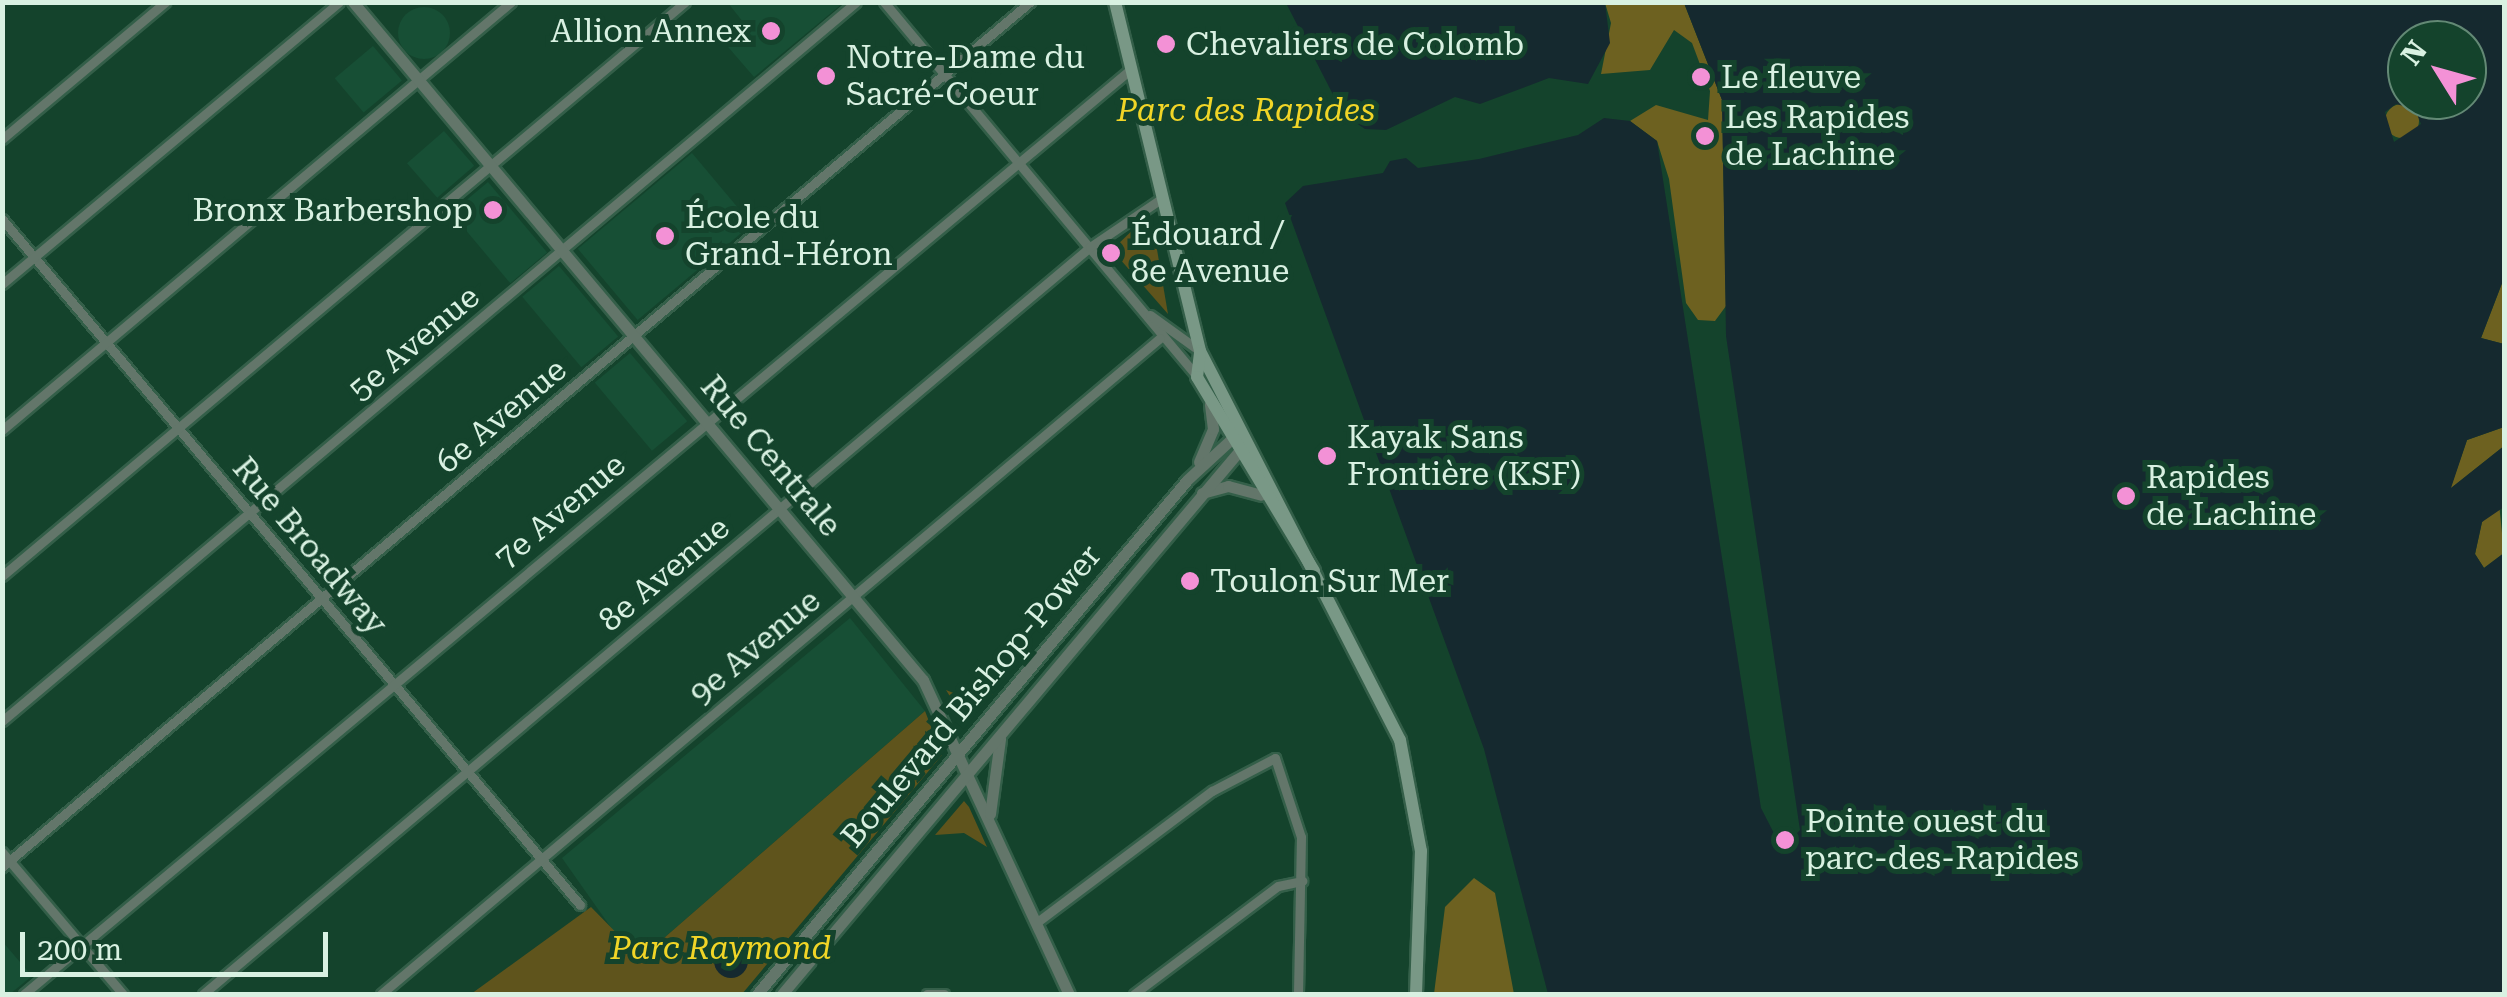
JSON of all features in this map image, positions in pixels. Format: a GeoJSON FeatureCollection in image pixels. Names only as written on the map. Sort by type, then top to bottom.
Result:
{"type":"FeatureCollection","features":[{"type":"Feature","properties":{"kind":"main road"},"geometry":{"type":"LineString","coordinates":[[1115,2],[1200,351],[1261,495],[1314,571]]}},
{"type":"Feature","properties":{"kind":"main road"},"geometry":{"type":"LineString","coordinates":[[1200,351],[1198,377],[1239,439],[1372,670],[1406,760],[1421,850],[1416,994]]}},
{"type":"Feature","properties":{"kind":"street"},"geometry":{"type":"LineString","coordinates":[[2,139],[165,2]]}},
{"type":"Feature","properties":{"kind":"street"},"geometry":{"type":"LineString","coordinates":[[2,284],[339,2]]}},
{"type":"Feature","properties":{"kind":"street","name":"Rue Centrale"},"geometry":{"type":"LineString","coordinates":[[353,2],[924,680],[1069,994]]}},
{"type":"Feature","properties":{"kind":"street"},"geometry":{"type":"LineString","coordinates":[[2,430],[511,2]]}},
{"type":"Feature","properties":{"kind":"street"},"geometry":{"type":"LineString","coordinates":[[2,576],[685,2]]}},
{"type":"Feature","properties":{"kind":"street","name":"5e Avenue"},"geometry":{"type":"LineString","coordinates":[[2,721],[856,2]]}},
{"type":"Feature","properties":{"kind":"street"},"geometry":{"type":"LineString","coordinates":[[884,2],[1150,315],[1200,351]]}},
{"type":"Feature","properties":{"kind":"street","name":"6e Avenue"},"geometry":{"type":"LineString","coordinates":[[6,864],[1030,2]]}},
{"type":"Feature","properties":{"kind":"street","name":"7e Avenue"},"geometry":{"type":"LineString","coordinates":[[24,994],[1016,159],[1131,70]]}},
{"type":"Feature","properties":{"kind":"street","name":"8e Avenue"},"geometry":{"type":"LineString","coordinates":[[203,994],[1090,247],[1161,199]]}},
{"type":"Feature","properties":{"kind":"street","name":"Rue Broadway"},"geometry":{"type":"LineString","coordinates":[[2,219],[580,905]]}},
{"type":"Feature","properties":{"kind":"street"},"geometry":{"type":"LineString","coordinates":[[1150,315],[1160,338],[1198,377]]}},
{"type":"Feature","properties":{"kind":"street","name":"9e Avenue"},"geometry":{"type":"LineString","coordinates":[[381,994],[1160,338]]}},
{"type":"Feature","properties":{"kind":"street"},"geometry":{"type":"LineString","coordinates":[[1188,478],[1214,429],[1208,395]]}},
{"type":"Feature","properties":{"kind":"street","name":"Boulevard Bishop-Power"},"geometry":{"type":"LineString","coordinates":[[757,994],[1188,478],[1239,439]]}},
{"type":"Feature","properties":{"kind":"street","name":"Boulevard Bishop-Power"},"geometry":{"type":"LineString","coordinates":[[782,994],[1202,492],[1239,439]]}},
{"type":"Feature","properties":{"kind":"street"},"geometry":{"type":"LineString","coordinates":[[1202,492],[1228,486],[1261,495]]}},
{"type":"Feature","properties":{"kind":"street"},"geometry":{"type":"LineString","coordinates":[[991,823],[991,770],[1007,725]]}},
{"type":"Feature","properties":{"kind":"street"},"geometry":{"type":"LineString","coordinates":[[1036,923],[1268,758],[1284,766],[1292,788],[1302,881],[1298,994]]}},
{"type":"Feature","properties":{"kind":"street"},"geometry":{"type":"LineString","coordinates":[[2,852],[6,864],[123,994]]}},
{"type":"Feature","properties":{"kind":"street"},"geometry":{"type":"LineString","coordinates":[[1134,994],[1278,886],[1302,881]]}},
{"type":"Feature","properties":{"kind":"street"},"geometry":{"type":"LineString","coordinates":[[927,994],[941,993]]}},
{"type":"Feature","properties":{"kind":"shaded area","name":"Allion Annex"},"geometry":{"type":"Polygon","coordinates":[[[728,3],[843,3],[754,77],[722,40],[743,22],[728,3]]]}},
{"type":"Feature","properties":{"kind":"shaded area"},"geometry":{"type":"Polygon","coordinates":[[[1605,3],[1684,3],[1722,100],[1726,306],[1715,321],[1698,320],[1686,303],[1669,179],[1657,141],[1630,121],[1656,105],[1708,120],[1710,91],[1692,43],[1674,30],[1650,70],[1601,74],[1611,23],[1605,3]]]}},
{"type":"Feature","properties":{"kind":"shaded area"},"geometry":{"type":"Polygon","coordinates":[[[424,7],[442,15],[450,33],[442,51],[424,59],[406,51],[398,33],[406,15],[424,7]]]}},
{"type":"Feature","properties":{"kind":"shaded area"},"geometry":{"type":"Polygon","coordinates":[[[373,46],[402,80],[364,113],[335,78],[373,46]]]}},
{"type":"Feature","properties":{"kind":"shaded area"},"geometry":{"type":"Polygon","coordinates":[[[2387,113],[2387,120],[2419,120],[2414,133],[2402,138],[2390,133],[2385,121],[2387,113]]]}},
{"type":"Feature","properties":{"kind":"shaded area"},"geometry":{"type":"Polygon","coordinates":[[[444,131],[474,166],[437,198],[407,163],[444,131]]]}},
{"type":"Feature","properties":{"kind":"shaded area","name":"École du Grand-Héron"},"geometry":{"type":"Polygon","coordinates":[[[692,153],[752,224],[638,320],[578,249],[692,153]]]}},
{"type":"Feature","properties":{"kind":"shaded area"},"geometry":{"type":"Polygon","coordinates":[[[488,182],[547,252],[510,283],[451,213],[488,182]]]}},
{"type":"Feature","properties":{"kind":"shaded area"},"geometry":{"type":"Polygon","coordinates":[[[559,266],[618,336],[581,367],[522,297],[559,266]]]}},
{"type":"Feature","properties":{"kind":"shaded area"},"geometry":{"type":"Polygon","coordinates":[[[2504,278],[2504,344],[2481,338],[2504,278]]]}},
{"type":"Feature","properties":{"kind":"shaded area"},"geometry":{"type":"Polygon","coordinates":[[[630,353],[687,421],[652,451],[595,383],[630,353]]]}},
{"type":"Feature","properties":{"kind":"shaded area"},"geometry":{"type":"Polygon","coordinates":[[[2504,427],[2504,446],[2450,489],[2467,440],[2504,427]]]}},
{"type":"Feature","properties":{"kind":"shaded area"},"geometry":{"type":"Polygon","coordinates":[[[2499,503],[2504,553],[2484,568],[2475,554],[2482,522],[2499,503]]]}},
{"type":"Feature","properties":{"kind":"shaded area"},"geometry":{"type":"Polygon","coordinates":[[[850,618],[925,711],[641,958],[631,956],[562,858],[850,618]]]}},
{"type":"Feature","properties":{"kind":"shaded area"},"geometry":{"type":"Polygon","coordinates":[[[1474,878],[1495,893],[1514,994],[1434,994],[1445,907],[1474,878]]]}},
{"type":"Feature","properties":{"kind":"shaded area"},"geometry":{"type":"Polygon","coordinates":[[[2,941],[32,976],[10,994],[3,994],[2,941]]]}},
{"type":"Feature","properties":{"kind":"green space"},"geometry":{"type":"Polygon","coordinates":[[[1143,220],[1153,226],[1168,314],[1112,250],[1143,220]]]}},
{"type":"Feature","properties":{"kind":"green space"},"geometry":{"type":"Polygon","coordinates":[[[946,690],[966,698],[993,694],[966,722],[946,690]]]}},
{"type":"Feature","properties":{"kind":"green space","name":"Parc Raymond"},"geometry":{"type":"Polygon","coordinates":[[[925,711],[942,755],[742,994],[471,994],[591,907],[641,958],[925,711]]]}},
{"type":"Feature","properties":{"kind":"green space"},"geometry":{"type":"Polygon","coordinates":[[[964,801],[987,847],[964,833],[935,835],[964,801]]]}},
{"type":"Feature","properties":{"kind":"water"},"geometry":{"type":"Polygon","coordinates":[[[1286,3],[1605,3],[1610,43],[1588,84],[1549,78],[1480,104],[1455,97],[1386,130],[1365,129],[1343,114],[1286,3]]]}},
{"type":"Feature","properties":{"kind":"water","name":"Rapides de Lachine"},"geometry":{"type":"Polygon","coordinates":[[[1684,3],[2504,3],[2504,278],[2481,338],[2504,344],[2504,427],[2467,440],[2451,488],[2504,446],[2504,507],[2482,522],[2475,554],[2484,568],[2504,553],[2504,994],[1548,994],[1484,749],[1285,203],[1303,186],[1383,173],[1390,161],[1406,158],[1418,168],[1479,159],[1578,135],[1604,118],[1630,121],[1657,141],[1761,808],[1782,849],[1800,830],[1726,336],[1722,100],[1684,3]]]}},
{"type":"Feature","properties":{"kind":"water"},"geometry":{"type":"Polygon","coordinates":[[[731,944],[743,949],[748,961],[743,973],[731,978],[719,973],[714,961],[719,949],[731,944]]]}},
{"type":"Feature","properties":{"kind":"place","name":"Allion Annex"},"geometry":{"type":"Point","coordinates":[771,31]}},
{"type":"Feature","properties":{"kind":"place","name":"Chevaliers de Colomb"},"geometry":{"type":"Point","coordinates":[1166,44]}},
{"type":"Feature","properties":{"kind":"place","name":"Notre-Dame du Sacré-Coeur"},"geometry":{"type":"Point","coordinates":[826,76]}},
{"type":"Feature","properties":{"kind":"place","name":"Le fleuve"},"geometry":{"type":"Point","coordinates":[1701,77]}},
{"type":"Feature","properties":{"kind":"place","name":"Les Rapides de Lachine"},"geometry":{"type":"Point","coordinates":[1705,136]}},
{"type":"Feature","properties":{"kind":"place","name":"Bronx Barbershop"},"geometry":{"type":"Point","coordinates":[493,210]}},
{"type":"Feature","properties":{"kind":"place","name":"École du Grand-Héron"},"geometry":{"type":"Point","coordinates":[665,236]}},
{"type":"Feature","properties":{"kind":"place","name":"Édouard / 8e Avenue"},"geometry":{"type":"Point","coordinates":[1111,253]}},
{"type":"Feature","properties":{"kind":"place","name":"Kayak Sans Frontière (KSF)"},"geometry":{"type":"Point","coordinates":[1327,456]}},
{"type":"Feature","properties":{"kind":"place","name":"Rapides de Lachine"},"geometry":{"type":"Point","coordinates":[2126,496]}},
{"type":"Feature","properties":{"kind":"place","name":"Toulon Sur Mer"},"geometry":{"type":"Point","coordinates":[1190,581]}},
{"type":"Feature","properties":{"kind":"place","name":"Pointe ouest du parc-des-Rapides"},"geometry":{"type":"Point","coordinates":[1785,840]}},
{"type":"Feature","properties":{"kind":"park label","name":"Parc des Rapides"},"geometry":{"type":"Point","coordinates":[1246,110]}}]}
